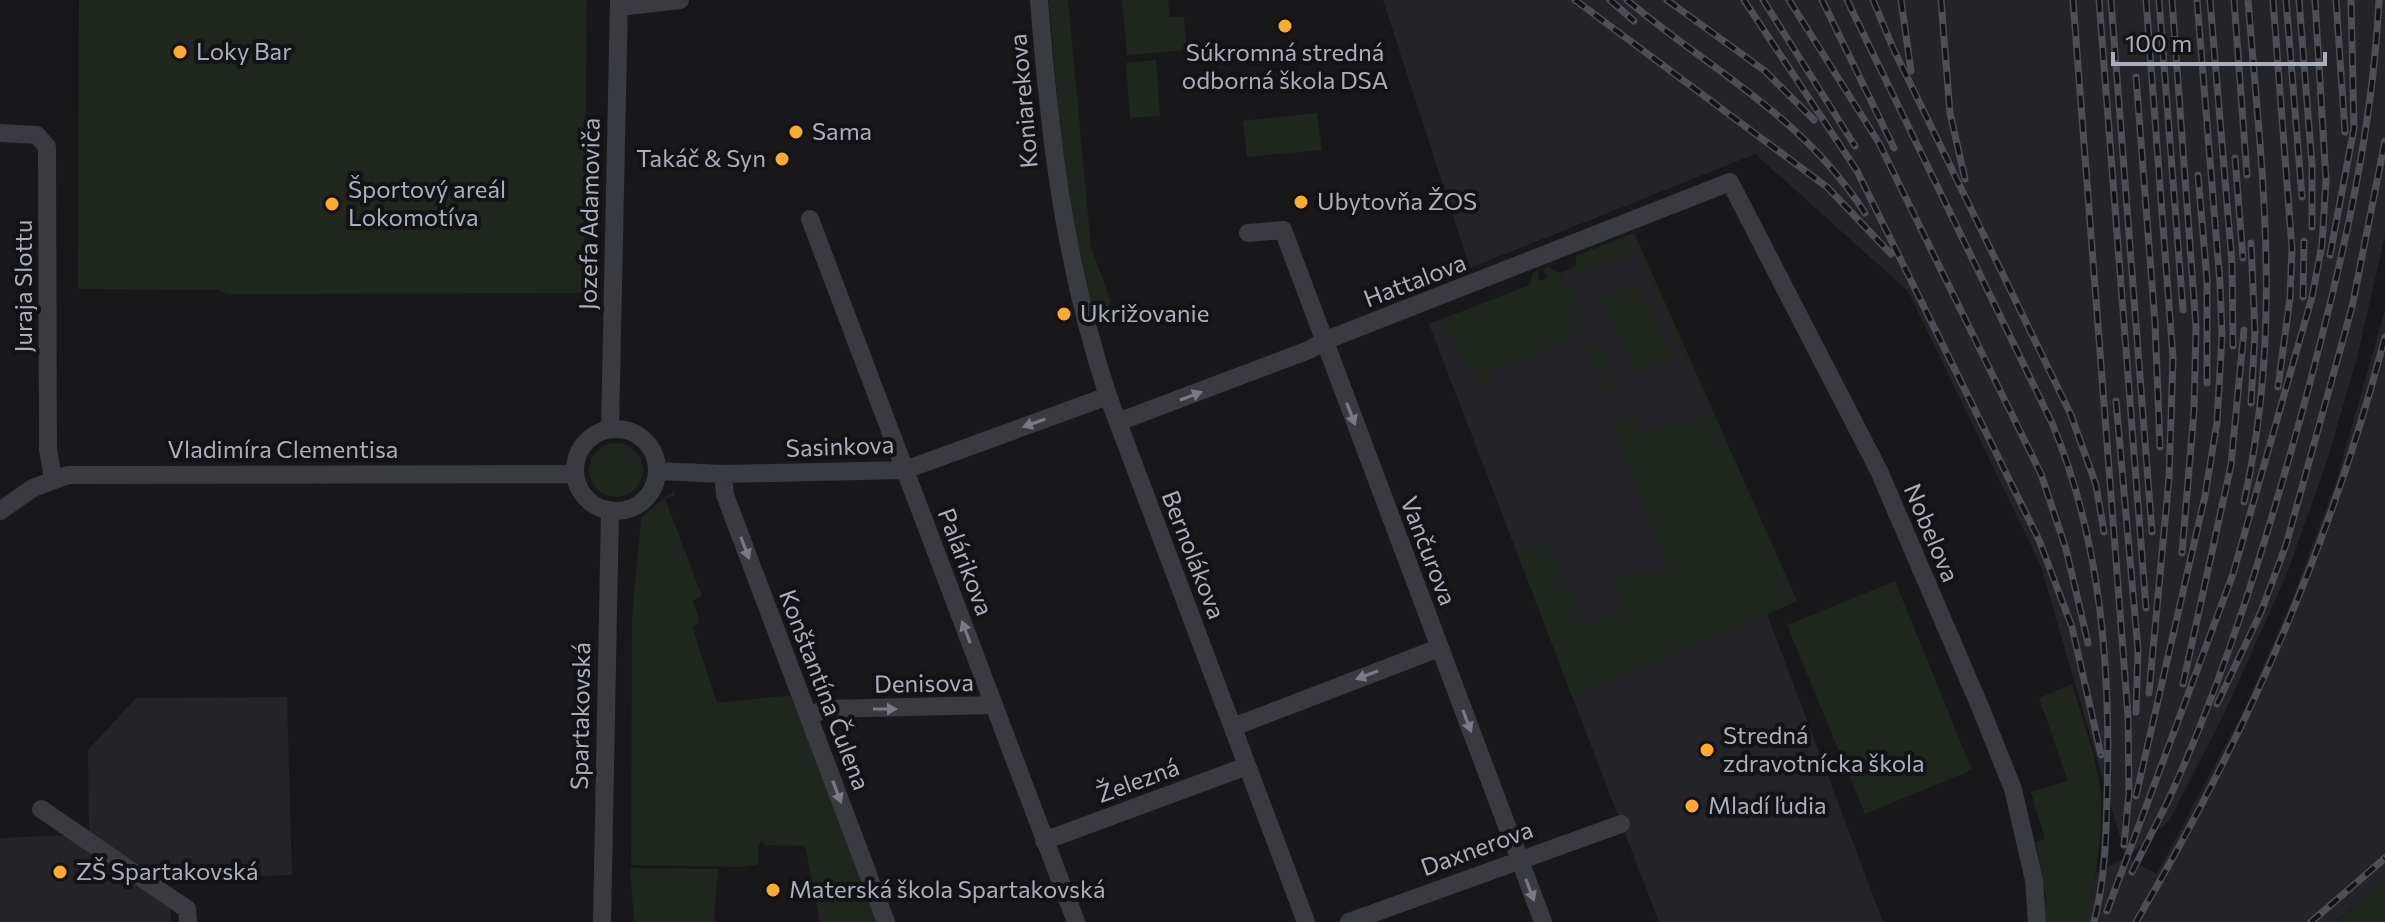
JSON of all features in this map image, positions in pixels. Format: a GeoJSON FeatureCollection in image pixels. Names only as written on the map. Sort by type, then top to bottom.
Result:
{"type":"FeatureCollection","features":[{"type":"Feature","properties":{"kind":"street"},"geometry":{"type":"LineString","coordinates":[[619,4],[680,0]]}},
{"type":"Feature","properties":{"kind":"street","name":"Koniarekova"},"geometry":{"type":"LineString","coordinates":[[1039,0],[1058,198]]}},
{"type":"Feature","properties":{"kind":"street","name":"Jozefa Adamoviča"},"geometry":{"type":"LineString","coordinates":[[610,429],[619,4]]}},
{"type":"Feature","properties":{"kind":"street","name":"Juraja Slottu"},"geometry":{"type":"LineString","coordinates":[[0,133],[37,135],[47,147],[48,449],[53,478]]}},
{"type":"Feature","properties":{"kind":"street","name":"Hattalova"},"geometry":{"type":"LineString","coordinates":[[1118,422],[1309,350],[1324,341],[1730,182]]}},
{"type":"Feature","properties":{"kind":"street","name":"Nobelova"},"geometry":{"type":"LineString","coordinates":[[1730,182],[1879,471],[1981,709],[2013,789],[2034,880],[2037,922]]}},
{"type":"Feature","properties":{"kind":"street","name":"Bernolákova"},"geometry":{"type":"LineString","coordinates":[[1058,198],[1077,294],[1108,396],[1306,922]]}},
{"type":"Feature","properties":{"kind":"street","name":"Palárikova"},"geometry":{"type":"LineString","coordinates":[[810,219],[1076,922]]}},
{"type":"Feature","properties":{"kind":"street","name":"Vančurova"},"geometry":{"type":"LineString","coordinates":[[1248,233],[1283,230],[1543,922]]}},
{"type":"Feature","properties":{"kind":"street","name":"Sasinkova"},"geometry":{"type":"LineString","coordinates":[[658,471],[723,474],[905,470],[1108,396]]}},
{"type":"Feature","properties":{"kind":"street"},"geometry":{"type":"LineString","coordinates":[[610,429],[632,432],[646,441],[656,456],[658,471],[645,499],[636,506],[610,510],[597,507],[583,495],[575,474],[579,452],[586,442],[610,429]]}},
{"type":"Feature","properties":{"kind":"street","name":"Vladimíra Clementisa"},"geometry":{"type":"LineString","coordinates":[[0,511],[53,478],[68,475],[575,474]]}},
{"type":"Feature","properties":{"kind":"street","name":"Konštantína Čulena"},"geometry":{"type":"LineString","coordinates":[[723,474],[725,495],[886,922]]}},
{"type":"Feature","properties":{"kind":"street","name":"Spartakovská"},"geometry":{"type":"LineString","coordinates":[[602,922],[610,510]]}},
{"type":"Feature","properties":{"kind":"street"},"geometry":{"type":"LineString","coordinates":[[1233,727],[1439,648]]}},
{"type":"Feature","properties":{"kind":"street","name":"Denisova"},"geometry":{"type":"LineString","coordinates":[[808,716],[826,709],[993,705]]}},
{"type":"Feature","properties":{"kind":"street","name":"Železná"},"geometry":{"type":"LineString","coordinates":[[1044,841],[1247,766]]}},
{"type":"Feature","properties":{"kind":"street"},"geometry":{"type":"LineString","coordinates":[[41,809],[187,909],[188,922]]}},
{"type":"Feature","properties":{"kind":"street","name":"Daxnerova"},"geometry":{"type":"LineString","coordinates":[[1349,922],[1621,824]]}},
{"type":"Feature","properties":{"kind":"shaded area","name":"Športový areál Lokomotíva"},"geometry":{"type":"Polygon","coordinates":[[[79,0],[587,0],[584,293],[228,294],[218,290],[78,289],[79,0]]]}},
{"type":"Feature","properties":{"kind":"shaded area"},"geometry":{"type":"Polygon","coordinates":[[[1049,0],[1068,0],[1091,247],[1111,302],[1103,317],[1090,306],[1074,229],[1060,131],[1049,0]]]}},
{"type":"Feature","properties":{"kind":"shaded area"},"geometry":{"type":"Polygon","coordinates":[[[1122,0],[1168,0],[1170,17],[1184,17],[1187,50],[1127,55],[1122,0]]]}},
{"type":"Feature","properties":{"kind":"shaded area"},"geometry":{"type":"Polygon","coordinates":[[[1383,0],[2385,0],[2385,235],[2357,358],[2325,467],[2286,576],[2223,716],[2169,821],[2127,858],[2157,874],[2244,710],[2291,602],[2335,485],[2385,310],[2385,879],[2335,922],[2086,922],[2096,873],[2126,857],[2040,564],[1908,291],[1755,154],[1470,268],[1383,0]]]}},
{"type":"Feature","properties":{"kind":"shaded area"},"geometry":{"type":"Polygon","coordinates":[[[1156,60],[1160,116],[1130,118],[1126,63],[1156,60]]]}},
{"type":"Feature","properties":{"kind":"shaded area"},"geometry":{"type":"Polygon","coordinates":[[[1317,113],[1322,150],[1247,157],[1243,121],[1317,113]]]}},
{"type":"Feature","properties":{"kind":"shaded area"},"geometry":{"type":"Polygon","coordinates":[[[1634,233],[1797,601],[1767,614],[1883,922],[1659,922],[1429,324],[1576,266],[1576,256],[1634,233]]]}},
{"type":"Feature","properties":{"kind":"shaded area"},"geometry":{"type":"Polygon","coordinates":[[[1634,233],[1797,601],[1572,696],[1517,552],[1547,541],[1585,624],[1624,608],[1613,578],[1638,568],[1643,578],[1667,568],[1610,415],[1617,414],[1621,423],[1634,417],[1642,435],[1673,419],[1678,430],[1711,414],[1633,242],[1626,246],[1632,260],[1608,258],[1590,274],[1586,269],[1574,274],[1571,268],[1576,266],[1576,256],[1634,233]]]}},
{"type":"Feature","properties":{"kind":"shaded area"},"geometry":{"type":"Polygon","coordinates":[[[1548,267],[1560,273],[1567,288],[1571,286],[1584,315],[1583,329],[1575,338],[1491,372],[1484,389],[1438,321],[1530,285],[1532,274],[1538,271],[1539,281],[1548,277],[1543,270],[1548,267]]]}},
{"type":"Feature","properties":{"kind":"shaded area"},"geometry":{"type":"Polygon","coordinates":[[[1637,281],[1673,356],[1636,374],[1600,299],[1637,281]]]}},
{"type":"Feature","properties":{"kind":"shaded area"},"geometry":{"type":"Polygon","coordinates":[[[1585,342],[1600,349],[1617,385],[1615,392],[1602,398],[1600,393],[1604,391],[1585,342]]]}},
{"type":"Feature","properties":{"kind":"shaded area"},"geometry":{"type":"Polygon","coordinates":[[[616,443],[635,451],[643,470],[635,489],[616,497],[597,489],[589,470],[597,451],[616,443]]]}},
{"type":"Feature","properties":{"kind":"shaded area"},"geometry":{"type":"Polygon","coordinates":[[[673,491],[676,495],[665,499],[702,596],[693,600],[700,623],[692,626],[717,703],[794,695],[877,922],[820,922],[805,846],[765,845],[762,841],[758,845],[758,864],[744,867],[631,865],[632,619],[641,518],[673,491]]]}},
{"type":"Feature","properties":{"kind":"shaded area"},"geometry":{"type":"Polygon","coordinates":[[[1895,581],[1972,770],[1865,814],[1787,625],[1895,581]]]}},
{"type":"Feature","properties":{"kind":"shaded area"},"geometry":{"type":"Polygon","coordinates":[[[2072,684],[2098,774],[2101,805],[2099,849],[2086,922],[2044,922],[2046,897],[2036,842],[2045,839],[2031,792],[2068,781],[2039,698],[2072,684]]]}},
{"type":"Feature","properties":{"kind":"shaded area"},"geometry":{"type":"Polygon","coordinates":[[[287,697],[292,875],[166,879],[89,835],[88,750],[136,698],[287,697]]]}},
{"type":"Feature","properties":{"kind":"shaded area","name":"ZŠ Spartakovská"},"geometry":{"type":"Polygon","coordinates":[[[66,835],[171,905],[171,922],[0,922],[0,838],[66,835]]]}},
{"type":"Feature","properties":{"kind":"shaded area"},"geometry":{"type":"Polygon","coordinates":[[[630,868],[718,869],[714,922],[634,922],[630,868]]]}},
{"type":"Feature","properties":{"kind":"shaded area"},"geometry":{"type":"Polygon","coordinates":[[[2385,879],[2385,922],[2336,922],[2385,879]]]}},
{"type":"Feature","properties":{"kind":"railway"},"geometry":{"type":"LineString","coordinates":[[1575,0],[1827,187],[1891,254]]}},
{"type":"Feature","properties":{"kind":"railway"},"geometry":{"type":"LineString","coordinates":[[1610,0],[1634,21]]}},
{"type":"Feature","properties":{"kind":"railway"},"geometry":{"type":"LineString","coordinates":[[1627,0],[1785,122],[1813,148],[1865,213]]}},
{"type":"Feature","properties":{"kind":"railway"},"geometry":{"type":"LineString","coordinates":[[1667,0],[1765,71],[1814,120]]}},
{"type":"Feature","properties":{"kind":"railway"},"geometry":{"type":"LineString","coordinates":[[1744,0],[1857,171],[2039,540],[2072,627],[2101,755]]}},
{"type":"Feature","properties":{"kind":"railway"},"geometry":{"type":"LineString","coordinates":[[1763,0],[1855,146]]}},
{"type":"Feature","properties":{"kind":"railway"},"geometry":{"type":"LineString","coordinates":[[1789,0],[1879,143],[2041,474],[2066,549],[2088,643]]}},
{"type":"Feature","properties":{"kind":"railway"},"geometry":{"type":"LineString","coordinates":[[1822,0],[1894,148]]}},
{"type":"Feature","properties":{"kind":"railway"},"geometry":{"type":"LineString","coordinates":[[1847,0],[2052,423],[2082,513],[2099,606],[2107,701],[2105,843],[2101,890],[2094,922]]}},
{"type":"Feature","properties":{"kind":"railway"},"geometry":{"type":"LineString","coordinates":[[1873,0],[1893,48],[2071,415],[2096,485],[2104,532]]}},
{"type":"Feature","properties":{"kind":"railway"},"geometry":{"type":"LineString","coordinates":[[1901,0],[1911,71]]}},
{"type":"Feature","properties":{"kind":"railway"},"geometry":{"type":"LineString","coordinates":[[1941,0],[1950,113],[1965,179]]}},
{"type":"Feature","properties":{"kind":"railway"},"geometry":{"type":"LineString","coordinates":[[2073,0],[2128,716],[2129,793],[2124,845]]}},
{"type":"Feature","properties":{"kind":"railway"},"geometry":{"type":"LineString","coordinates":[[2099,0],[2146,608]]}},
{"type":"Feature","properties":{"kind":"railway"},"geometry":{"type":"LineString","coordinates":[[2111,0],[2152,532]]}},
{"type":"Feature","properties":{"kind":"railway"},"geometry":{"type":"LineString","coordinates":[[2146,0],[2173,358],[2169,478],[2149,693]]}},
{"type":"Feature","properties":{"kind":"railway"},"geometry":{"type":"LineString","coordinates":[[2159,0],[2183,310]]}},
{"type":"Feature","properties":{"kind":"railway"},"geometry":{"type":"LineString","coordinates":[[2172,0],[2196,327],[2194,411],[2182,553]]}},
{"type":"Feature","properties":{"kind":"railway"},"geometry":{"type":"LineString","coordinates":[[2136,796],[2205,496],[2217,422],[2222,336],[2220,283],[2197,0]]}},
{"type":"Feature","properties":{"kind":"railway"},"geometry":{"type":"LineString","coordinates":[[2210,0],[2232,263],[2233,346]]}},
{"type":"Feature","properties":{"kind":"railway"},"geometry":{"type":"LineString","coordinates":[[2234,0],[2247,175]]}},
{"type":"Feature","properties":{"kind":"railway"},"geometry":{"type":"LineString","coordinates":[[2244,502],[2256,437],[2266,312],[2263,190],[2248,0]]}},
{"type":"Feature","properties":{"kind":"railway"},"geometry":{"type":"LineString","coordinates":[[2273,0],[2292,249],[2290,298],[2278,387]]}},
{"type":"Feature","properties":{"kind":"railway"},"geometry":{"type":"LineString","coordinates":[[2286,0],[2302,197]]}},
{"type":"Feature","properties":{"kind":"railway"},"geometry":{"type":"LineString","coordinates":[[2299,0],[2312,165],[2312,227]]}},
{"type":"Feature","properties":{"kind":"railway"},"geometry":{"type":"LineString","coordinates":[[2107,911],[2233,574],[2312,297],[2322,245],[2326,180],[2315,0]]}},
{"type":"Feature","properties":{"kind":"railway"},"geometry":{"type":"LineString","coordinates":[[2336,0],[2345,132]]}},
{"type":"Feature","properties":{"kind":"railway"},"geometry":{"type":"LineString","coordinates":[[2330,255],[2354,128],[2351,0]]}},
{"type":"Feature","properties":{"kind":"railway"},"geometry":{"type":"LineString","coordinates":[[2166,805],[2206,710],[2241,614],[2315,365],[2361,158],[2379,0]]}},
{"type":"Feature","properties":{"kind":"railway"},"geometry":{"type":"LineString","coordinates":[[2136,77],[2155,323],[2160,447]]}},
{"type":"Feature","properties":{"kind":"railway"},"geometry":{"type":"LineString","coordinates":[[2217,704],[2261,612],[2286,545],[2352,307],[2385,141]]}},
{"type":"Feature","properties":{"kind":"railway"},"geometry":{"type":"LineString","coordinates":[[2235,158],[2243,258]]}},
{"type":"Feature","properties":{"kind":"railway"},"geometry":{"type":"LineString","coordinates":[[2198,175],[2207,280],[2207,383]]}},
{"type":"Feature","properties":{"kind":"railway"},"geometry":{"type":"LineString","coordinates":[[2303,297],[2304,241]]}},
{"type":"Feature","properties":{"kind":"railway"},"geometry":{"type":"LineString","coordinates":[[2251,243],[2255,332],[2251,403]]}},
{"type":"Feature","properties":{"kind":"railway"},"geometry":{"type":"LineString","coordinates":[[2183,684],[2231,465],[2244,330]]}},
{"type":"Feature","properties":{"kind":"railway"},"geometry":{"type":"LineString","coordinates":[[2136,922],[2213,782],[2281,638],[2339,490],[2385,337]]}},
{"type":"Feature","properties":{"kind":"railway"},"geometry":{"type":"LineString","coordinates":[[2116,401],[2138,650],[2136,712]]}},
{"type":"Feature","properties":{"kind":"railway"},"geometry":{"type":"LineString","coordinates":[[2132,872],[2170,797]]}},
{"type":"Feature","properties":{"kind":"railway"},"geometry":{"type":"LineString","coordinates":[[2311,922],[2385,858]]}},
{"type":"Feature","properties":{"kind":"place","name":"Súkromná stredná odborná škola DSA"},"geometry":{"type":"Point","coordinates":[1285,26]}},
{"type":"Feature","properties":{"kind":"place","name":"Loky Bar"},"geometry":{"type":"Point","coordinates":[180,52]}},
{"type":"Feature","properties":{"kind":"place","name":"Sama"},"geometry":{"type":"Point","coordinates":[796,132]}},
{"type":"Feature","properties":{"kind":"place","name":"Takáč & Syn"},"geometry":{"type":"Point","coordinates":[782,159]}},
{"type":"Feature","properties":{"kind":"place","name":"Ubytovňa ŽOS"},"geometry":{"type":"Point","coordinates":[1301,202]}},
{"type":"Feature","properties":{"kind":"place","name":"Športový areál Lokomotíva"},"geometry":{"type":"Point","coordinates":[332,204]}},
{"type":"Feature","properties":{"kind":"place","name":"Ukrižovanie"},"geometry":{"type":"Point","coordinates":[1064,314]}},
{"type":"Feature","properties":{"kind":"place","name":"Stredná zdravotnícka škola"},"geometry":{"type":"Point","coordinates":[1707,750]}},
{"type":"Feature","properties":{"kind":"place","name":"Mladí ľudia"},"geometry":{"type":"Point","coordinates":[1692,806]}},
{"type":"Feature","properties":{"kind":"place","name":"ZŠ Spartakovská"},"geometry":{"type":"Point","coordinates":[60,872]}},
{"type":"Feature","properties":{"kind":"place","name":"Materská škola Spartakovská"},"geometry":{"type":"Point","coordinates":[773,890]}}]}
